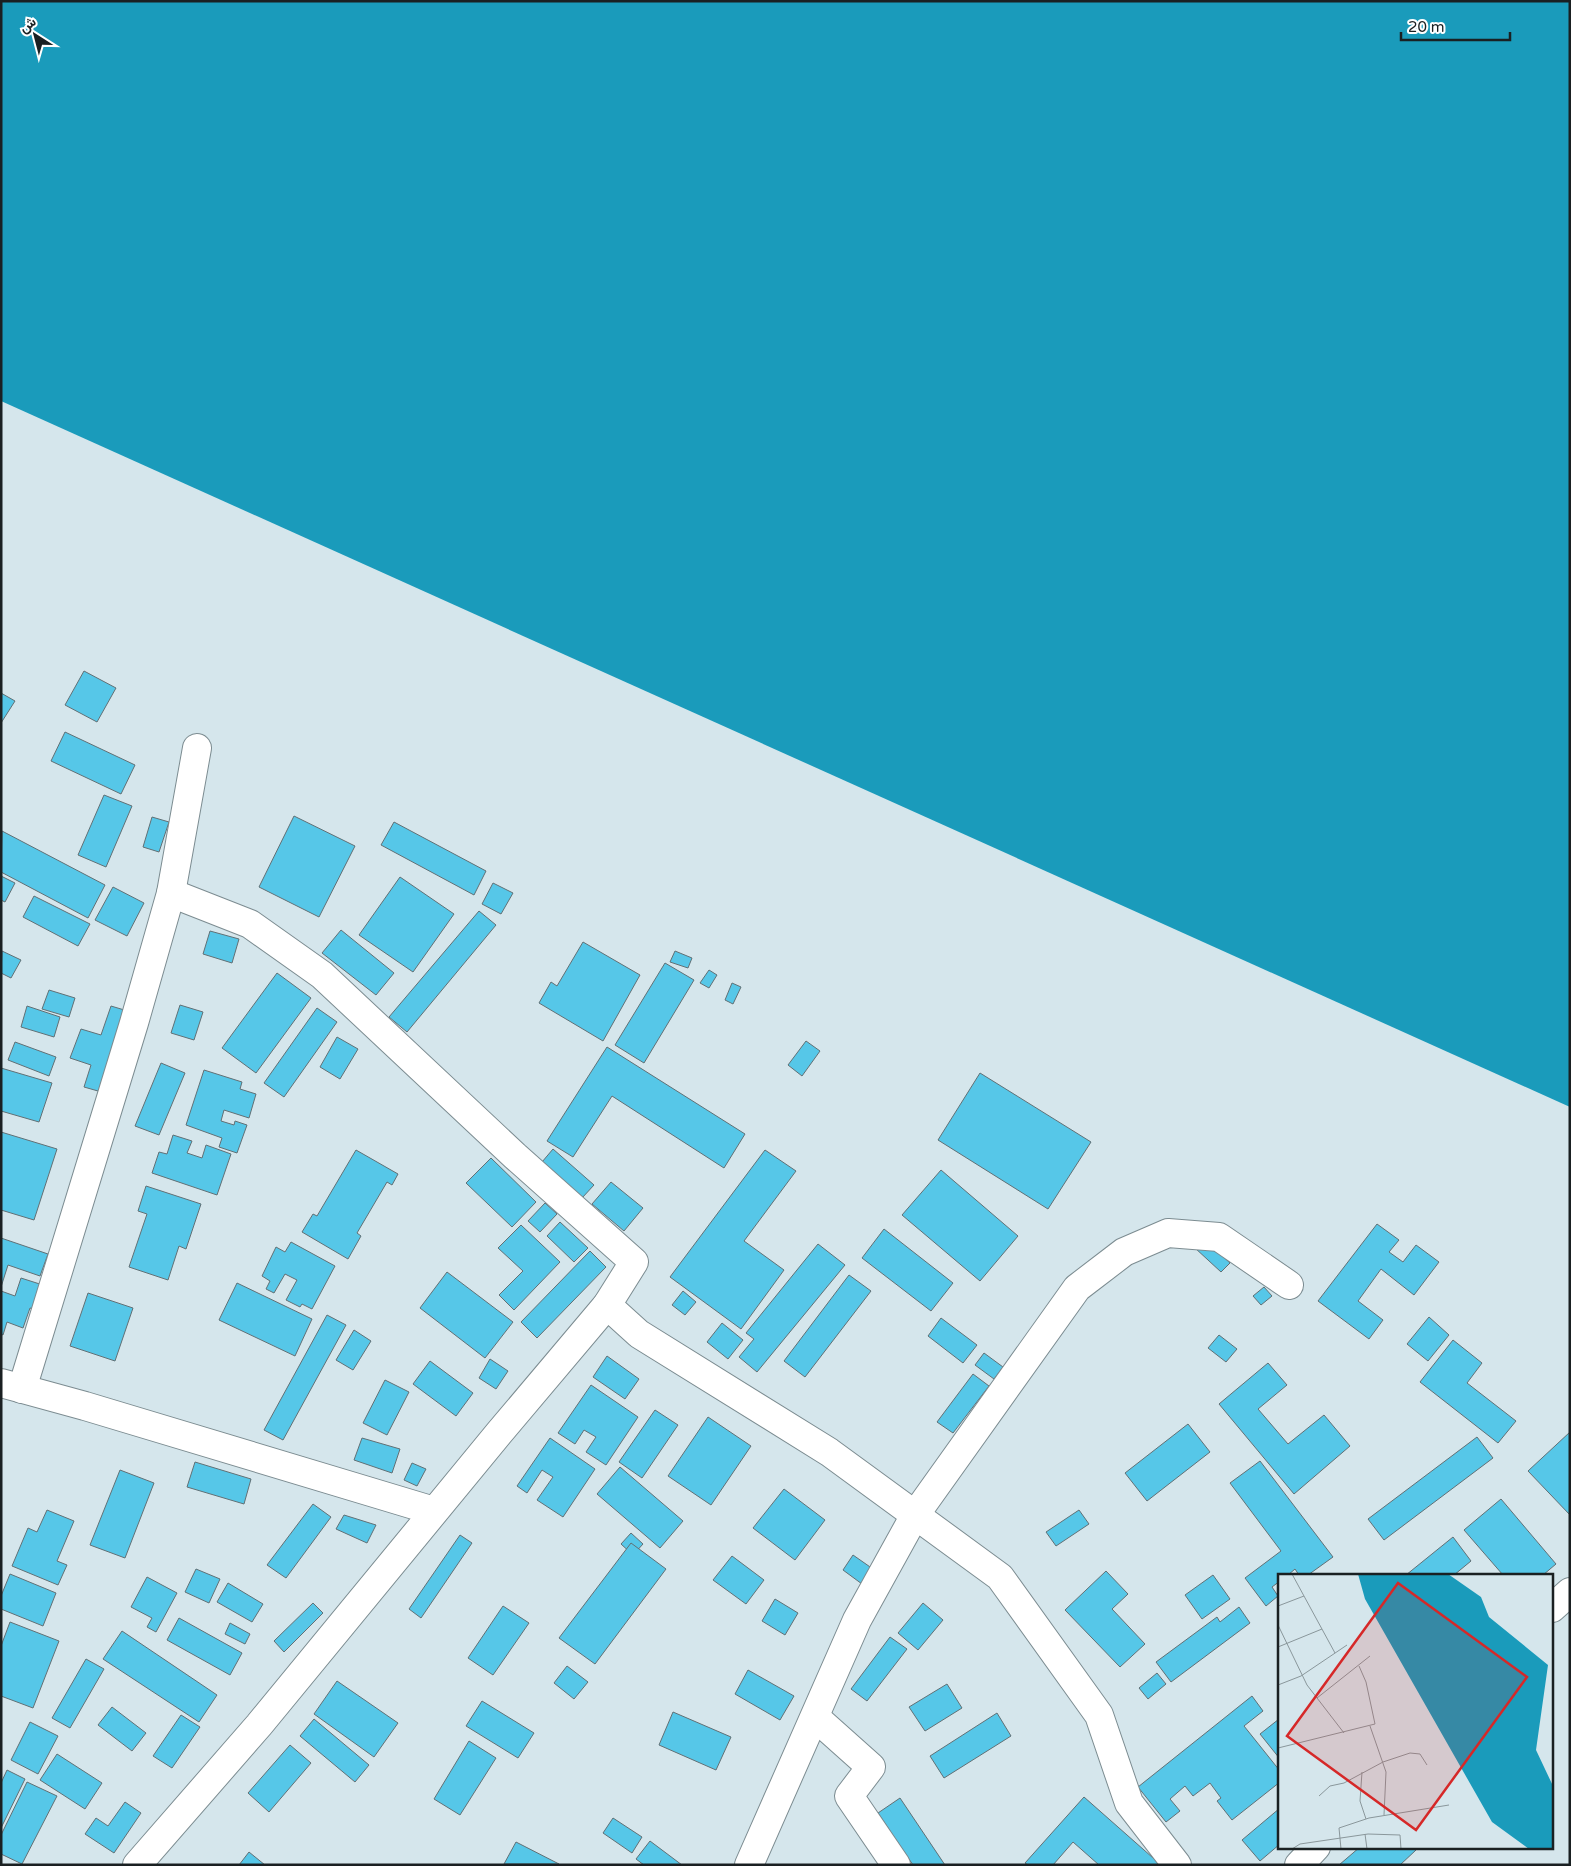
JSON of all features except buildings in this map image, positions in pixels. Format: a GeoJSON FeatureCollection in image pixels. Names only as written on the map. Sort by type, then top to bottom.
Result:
{"type":"FeatureCollection","features":[{"type":"Feature","properties":{"kind":"street"},"geometry":{"type":"LineString","coordinates":[[196,748],[171,893],[134,1023],[12,1386],[85,1406],[434,1511]]}},
{"type":"Feature","properties":{"kind":"street"},"geometry":{"type":"LineString","coordinates":[[137,1865],[259,1725],[434,1511],[607,1305],[634,1262],[515,1156],[322,975],[250,924],[171,893]]}},
{"type":"Feature","properties":{"kind":"street"},"geometry":{"type":"LineString","coordinates":[[750,1865],[857,1620],[915,1515],[1077,1288],[1124,1252],[1168,1233],[1220,1237],[1289,1285]]}},
{"type":"Feature","properties":{"kind":"street"},"geometry":{"type":"LineString","coordinates":[[607,1305],[640,1334],[829,1452],[1000,1577],[1099,1715],[1129,1803],[1177,1865]]}},
{"type":"Feature","properties":{"kind":"street"},"geometry":{"type":"LineString","coordinates":[[1554,1606],[1570,1592]]}},
{"type":"Feature","properties":{"kind":"street"},"geometry":{"type":"LineString","coordinates":[[814,1718],[871,1768],[849,1796],[896,1865]]}},
{"type":"Feature","properties":{"kind":"street"},"geometry":{"type":"LineString","coordinates":[[1299,1865],[1315,1848]]}},
{"type":"Feature","properties":{"kind":"water"},"geometry":{"type":"Polygon","coordinates":[[[1,1],[1570,1],[1570,1107],[1,401],[1,1]]]}}]}
